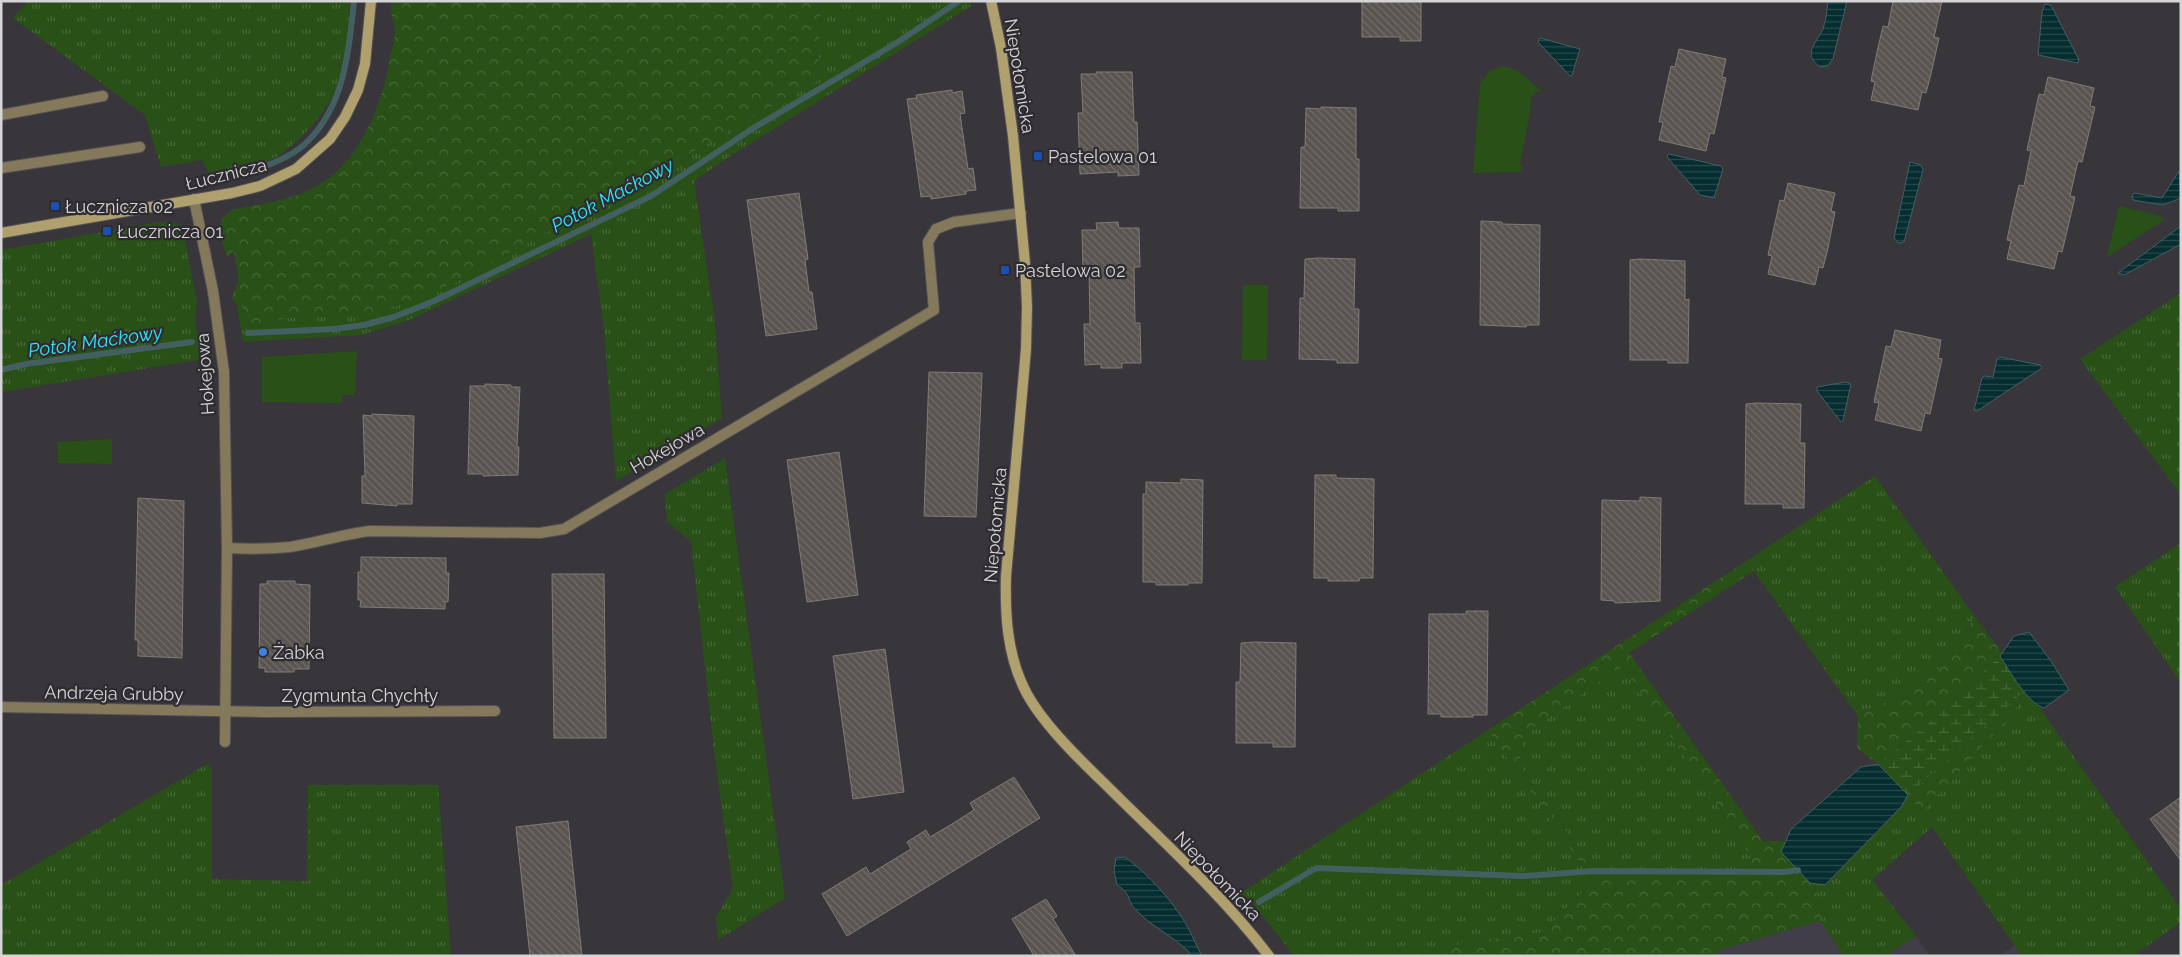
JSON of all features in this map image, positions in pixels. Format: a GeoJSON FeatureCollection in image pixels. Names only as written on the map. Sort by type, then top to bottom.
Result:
{"type":"FeatureCollection","features":[{"type":"Feature","properties":{"kind":"main road","name":"Łucznicza"},"geometry":{"type":"LineString","coordinates":[[1,233],[260,186],[296,169],[330,139],[345,117],[358,90],[365,64],[372,1]]}},
{"type":"Feature","properties":{"kind":"main road","name":"Niepołomicka"},"geometry":{"type":"LineString","coordinates":[[992,1],[1004,68],[1025,263],[1026,349],[1006,591],[1008,634],[1014,661],[1024,688],[1042,716],[1083,762],[1229,909],[1269,956]]}},
{"type":"Feature","properties":{"kind":"street"},"geometry":{"type":"LineString","coordinates":[[1,114],[103,96]]}},
{"type":"Feature","properties":{"kind":"street"},"geometry":{"type":"LineString","coordinates":[[1,168],[140,147]]}},
{"type":"Feature","properties":{"kind":"street","name":"Hokejowa"},"geometry":{"type":"LineString","coordinates":[[194,199],[213,291],[224,372],[227,548],[225,742]]}},
{"type":"Feature","properties":{"kind":"street","name":"Hokejowa"},"geometry":{"type":"LineString","coordinates":[[227,548],[266,549],[291,546],[342,534],[370,531],[540,533],[564,529],[934,310],[928,242],[936,229],[954,222],[1021,213]]}},
{"type":"Feature","properties":{"kind":"street","name":"Andrzeja Grubby"},"geometry":{"type":"LineString","coordinates":[[1,708],[226,711]]}},
{"type":"Feature","properties":{"kind":"street","name":"Zygmunta Chychły"},"geometry":{"type":"LineString","coordinates":[[226,711],[495,711]]}},
{"type":"Feature","properties":{"kind":"shaded area"},"geometry":{"type":"Polygon","coordinates":[[[1820,921],[1844,956],[1713,956],[1723,949],[1820,921]]]}},
{"type":"Feature","properties":{"kind":"shaded area"},"geometry":{"type":"Polygon","coordinates":[[[1916,936],[1930,956],[1885,956],[1916,936]]]}},
{"type":"Feature","properties":{"kind":"shaded area"},"geometry":{"type":"Polygon","coordinates":[[[2015,945],[2022,956],[1999,956],[2015,945]]]}},
{"type":"Feature","properties":{"kind":"green space"},"geometry":{"type":"Polygon","coordinates":[[[28,1],[350,1],[345,56],[336,88],[328,104],[318,119],[288,149],[275,158],[250,168],[251,176],[233,180],[231,175],[215,176],[209,173],[202,160],[161,167],[145,115],[13,18],[28,1]]]}},
{"type":"Feature","properties":{"kind":"green space"},"geometry":{"type":"Polygon","coordinates":[[[391,1],[821,1],[818,80],[659,171],[457,282],[372,316],[290,318],[246,325],[234,251],[227,257],[221,237],[222,219],[233,210],[287,198],[307,191],[332,175],[346,162],[367,130],[381,94],[395,34],[391,1]]]}},
{"type":"Feature","properties":{"kind":"green space"},"geometry":{"type":"Polygon","coordinates":[[[821,1],[970,1],[971,6],[727,158],[694,181],[714,316],[722,418],[616,481],[604,329],[591,234],[409,320],[361,335],[243,342],[237,305],[232,298],[236,286],[240,282],[247,325],[290,318],[659,171],[818,80],[821,1]]]}},
{"type":"Feature","properties":{"kind":"green space"},"geometry":{"type":"Polygon","coordinates":[[[1503,66],[1519,72],[1541,92],[1536,92],[1531,97],[1530,113],[1520,164],[1523,168],[1519,172],[1473,173],[1480,84],[1489,72],[1503,66]]]}},
{"type":"Feature","properties":{"kind":"green space"},"geometry":{"type":"Polygon","coordinates":[[[2119,206],[2161,216],[2164,220],[2107,257],[2119,206]]]}},
{"type":"Feature","properties":{"kind":"green space"},"geometry":{"type":"Polygon","coordinates":[[[160,222],[171,222],[179,225],[186,245],[197,302],[195,320],[200,351],[198,360],[1,392],[1,250],[160,222]]]}},
{"type":"Feature","properties":{"kind":"green space"},"geometry":{"type":"Polygon","coordinates":[[[1243,285],[1268,285],[1267,360],[1242,360],[1243,285]]]}},
{"type":"Feature","properties":{"kind":"green space"},"geometry":{"type":"Polygon","coordinates":[[[2181,293],[2181,495],[2080,359],[2181,293]]]}},
{"type":"Feature","properties":{"kind":"green space"},"geometry":{"type":"Polygon","coordinates":[[[357,351],[355,395],[342,395],[342,403],[262,402],[262,357],[357,351]]]}},
{"type":"Feature","properties":{"kind":"green space"},"geometry":{"type":"Polygon","coordinates":[[[112,439],[112,464],[58,463],[58,442],[112,439]]]}},
{"type":"Feature","properties":{"kind":"green space"},"geometry":{"type":"Polygon","coordinates":[[[725,458],[785,898],[718,940],[716,917],[733,888],[715,759],[691,541],[667,522],[665,494],[725,458]]]}},
{"type":"Feature","properties":{"kind":"green space"},"geometry":{"type":"Polygon","coordinates":[[[1875,476],[1975,617],[1939,669],[1911,689],[1858,716],[1748,560],[1875,476]]]}},
{"type":"Feature","properties":{"kind":"green space"},"geometry":{"type":"Polygon","coordinates":[[[2181,543],[2181,683],[2115,587],[2181,543]]]}},
{"type":"Feature","properties":{"kind":"green space"},"geometry":{"type":"Polygon","coordinates":[[[1748,560],[1754,571],[1629,653],[1763,841],[1786,841],[1782,852],[1810,883],[1815,884],[1820,921],[1723,949],[1713,956],[1446,956],[1459,943],[1543,932],[1593,881],[1488,730],[1748,560]],[[1622,666],[1536,726],[1522,738],[1520,765],[1594,871],[1754,872],[1751,858],[1739,836],[1622,666]]]}},
{"type":"Feature","properties":{"kind":"green space"},"geometry":{"type":"Polygon","coordinates":[[[1975,617],[2002,653],[2000,656],[1928,724],[1878,764],[1857,748],[1858,716],[1911,689],[1939,669],[1975,617]]]}},
{"type":"Feature","properties":{"kind":"green space"},"geometry":{"type":"Polygon","coordinates":[[[2000,656],[2024,691],[1908,795],[1878,764],[1928,724],[2000,656]]]}},
{"type":"Feature","properties":{"kind":"green space"},"geometry":{"type":"Polygon","coordinates":[[[1622,666],[1739,836],[1751,858],[1754,872],[1594,871],[1520,765],[1522,738],[1536,726],[1622,666]]]}},
{"type":"Feature","properties":{"kind":"green space"},"geometry":{"type":"Polygon","coordinates":[[[2024,691],[2039,707],[2181,909],[2181,922],[2133,956],[2022,956],[1932,827],[1872,880],[1916,936],[1885,956],[1844,956],[1820,921],[1815,884],[1825,884],[1901,807],[1908,795],[1922,811],[1986,742],[2011,719],[2024,691]]]}},
{"type":"Feature","properties":{"kind":"green space"},"geometry":{"type":"Polygon","coordinates":[[[2024,691],[2011,719],[1986,742],[1922,812],[1908,795],[2024,691]]]}},
{"type":"Feature","properties":{"kind":"green space"},"geometry":{"type":"Polygon","coordinates":[[[1488,730],[1593,881],[1543,932],[1459,943],[1446,956],[1294,956],[1251,901],[1241,893],[1488,730]]]}},
{"type":"Feature","properties":{"kind":"green space"},"geometry":{"type":"Polygon","coordinates":[[[207,764],[212,769],[212,879],[307,881],[308,785],[438,785],[451,956],[1,956],[1,885],[207,764]]]}},
{"type":"Feature","properties":{"kind":"water"},"geometry":{"type":"Polygon","coordinates":[[[1828,1],[1847,1],[1833,59],[1827,66],[1820,67],[1812,58],[1811,53],[1824,26],[1828,1]]]}},
{"type":"Feature","properties":{"kind":"water"},"geometry":{"type":"Polygon","coordinates":[[[2045,4],[2050,5],[2053,9],[2079,60],[2078,63],[2038,55],[2042,12],[2045,4]]]}},
{"type":"Feature","properties":{"kind":"water"},"geometry":{"type":"Polygon","coordinates":[[[1540,38],[1580,49],[1572,75],[1570,76],[1538,42],[1540,38]]]}},
{"type":"Feature","properties":{"kind":"water"},"geometry":{"type":"Polygon","coordinates":[[[1667,155],[1721,166],[1723,169],[1714,198],[1700,195],[1668,158],[1667,155]]]}},
{"type":"Feature","properties":{"kind":"water"},"geometry":{"type":"Polygon","coordinates":[[[1910,162],[1921,165],[1923,170],[1904,242],[1898,243],[1894,238],[1910,162]]]}},
{"type":"Feature","properties":{"kind":"water"},"geometry":{"type":"Polygon","coordinates":[[[2179,171],[2181,198],[2163,205],[2133,200],[2132,196],[2134,193],[2162,198],[2179,171]]]}},
{"type":"Feature","properties":{"kind":"water"},"geometry":{"type":"Polygon","coordinates":[[[2181,226],[2181,244],[2124,275],[2118,273],[2181,226]]]}},
{"type":"Feature","properties":{"kind":"water"},"geometry":{"type":"Polygon","coordinates":[[[2000,357],[2040,365],[2042,368],[1977,411],[1974,410],[1982,378],[1984,376],[1993,377],[1997,359],[2000,357]]]}},
{"type":"Feature","properties":{"kind":"water"},"geometry":{"type":"Polygon","coordinates":[[[1846,382],[1851,384],[1841,422],[1817,391],[1817,387],[1846,382]]]}},
{"type":"Feature","properties":{"kind":"water"},"geometry":{"type":"Polygon","coordinates":[[[2029,632],[2051,661],[2069,690],[2044,708],[2025,693],[2000,656],[2014,636],[2029,632]]]}},
{"type":"Feature","properties":{"kind":"water"},"geometry":{"type":"Polygon","coordinates":[[[1878,764],[1908,795],[1901,807],[1825,885],[1810,883],[1781,852],[1791,829],[1861,767],[1878,764]]]}},
{"type":"Feature","properties":{"kind":"water"},"geometry":{"type":"Polygon","coordinates":[[[1125,857],[1151,879],[1173,905],[1186,924],[1202,956],[1189,956],[1189,952],[1135,909],[1125,891],[1117,885],[1114,871],[1116,858],[1125,857]]]}},
{"type":"Feature","properties":{"kind":"building"},"geometry":{"type":"Polygon","coordinates":[[[1362,1],[1421,1],[1421,41],[1400,41],[1400,37],[1362,37],[1362,1]]]}},
{"type":"Feature","properties":{"kind":"building"},"geometry":{"type":"Polygon","coordinates":[[[1893,1],[1942,1],[1934,37],[1939,38],[1926,93],[1922,92],[1918,110],[1871,100],[1875,82],[1871,81],[1877,52],[1883,26],[1888,27],[1893,1]]]}},
{"type":"Feature","properties":{"kind":"building"},"geometry":{"type":"Polygon","coordinates":[[[1679,49],[1726,59],[1722,77],[1726,78],[1714,134],[1710,133],[1706,151],[1659,140],[1663,122],[1659,122],[1671,66],[1675,67],[1679,49]]]}},
{"type":"Feature","properties":{"kind":"building"},"geometry":{"type":"Polygon","coordinates":[[[1096,72],[1132,72],[1134,122],[1137,122],[1139,175],[1118,176],[1118,172],[1080,174],[1078,113],[1083,113],[1081,74],[1097,74],[1096,72]]]}},
{"type":"Feature","properties":{"kind":"building"},"geometry":{"type":"Polygon","coordinates":[[[2048,77],[2094,88],[2090,106],[2095,107],[2082,162],[2078,161],[2070,196],[2075,197],[2062,252],[2058,251],[2054,269],[2007,259],[2011,241],[2007,240],[2019,185],[2024,186],[2031,151],[2027,150],[2039,94],[2044,95],[2048,77]]]}},
{"type":"Feature","properties":{"kind":"building"},"geometry":{"type":"Polygon","coordinates":[[[952,90],[952,93],[962,91],[965,113],[960,114],[968,169],[973,168],[976,190],[966,191],[966,194],[931,199],[931,196],[921,197],[907,99],[917,98],[916,95],[952,90]]]}},
{"type":"Feature","properties":{"kind":"building"},"geometry":{"type":"Polygon","coordinates":[[[1321,107],[1356,108],[1356,159],[1359,159],[1359,211],[1338,211],[1338,208],[1300,208],[1301,147],[1305,147],[1306,108],[1321,109],[1321,107]]]}},
{"type":"Feature","properties":{"kind":"building"},"geometry":{"type":"Polygon","coordinates":[[[1788,183],[1835,193],[1831,211],[1835,212],[1828,248],[1823,268],[1819,267],[1815,285],[1768,274],[1772,256],[1768,255],[1780,200],[1784,201],[1788,183]]]}},
{"type":"Feature","properties":{"kind":"building"},"geometry":{"type":"Polygon","coordinates":[[[799,193],[808,259],[805,260],[809,292],[812,292],[817,329],[766,336],[747,200],[799,193]]]}},
{"type":"Feature","properties":{"kind":"building"},"geometry":{"type":"Polygon","coordinates":[[[1481,221],[1502,222],[1502,224],[1540,225],[1539,325],[1526,325],[1526,327],[1480,325],[1481,221]]]}},
{"type":"Feature","properties":{"kind":"building"},"geometry":{"type":"Polygon","coordinates":[[[1118,222],[1119,228],[1139,228],[1140,267],[1134,267],[1135,323],[1140,323],[1141,363],[1122,363],[1122,368],[1101,368],[1101,364],[1085,365],[1084,324],[1090,324],[1089,269],[1083,269],[1082,230],[1097,230],[1096,223],[1118,222]]]}},
{"type":"Feature","properties":{"kind":"building"},"geometry":{"type":"Polygon","coordinates":[[[1305,259],[1355,259],[1354,309],[1359,309],[1358,363],[1337,363],[1337,360],[1299,359],[1300,298],[1304,298],[1305,259]]]}},
{"type":"Feature","properties":{"kind":"building"},"geometry":{"type":"Polygon","coordinates":[[[1630,260],[1685,261],[1685,300],[1689,299],[1688,363],[1668,363],[1668,360],[1630,360],[1630,260]]]}},
{"type":"Feature","properties":{"kind":"building"},"geometry":{"type":"Polygon","coordinates":[[[1895,330],[1941,340],[1938,358],[1942,359],[1930,414],[1925,413],[1921,431],[1875,420],[1879,403],[1874,402],[1886,346],[1891,347],[1895,330]]]}},
{"type":"Feature","properties":{"kind":"building"},"geometry":{"type":"Polygon","coordinates":[[[929,372],[982,373],[976,517],[924,516],[929,372]]]}},
{"type":"Feature","properties":{"kind":"building"},"geometry":{"type":"Polygon","coordinates":[[[485,384],[520,387],[517,447],[519,447],[518,475],[483,476],[483,474],[468,474],[470,386],[485,386],[485,384]]]}},
{"type":"Feature","properties":{"kind":"building"},"geometry":{"type":"Polygon","coordinates":[[[1746,404],[1801,404],[1800,443],[1805,443],[1804,508],[1783,508],[1783,504],[1745,504],[1746,404]]]}},
{"type":"Feature","properties":{"kind":"building"},"geometry":{"type":"Polygon","coordinates":[[[372,414],[414,416],[412,504],[397,504],[397,506],[362,503],[362,476],[365,476],[363,415],[372,416],[372,414]]]}},
{"type":"Feature","properties":{"kind":"building"},"geometry":{"type":"Polygon","coordinates":[[[839,452],[858,595],[807,602],[787,460],[839,452]]]}},
{"type":"Feature","properties":{"kind":"building"},"geometry":{"type":"Polygon","coordinates":[[[1315,475],[1336,475],[1336,478],[1374,479],[1373,578],[1360,578],[1359,581],[1328,581],[1328,578],[1314,578],[1315,475]]]}},
{"type":"Feature","properties":{"kind":"building"},"geometry":{"type":"Polygon","coordinates":[[[1181,479],[1203,480],[1202,583],[1156,585],[1156,582],[1143,582],[1143,494],[1146,494],[1146,482],[1181,483],[1181,479]]]}},
{"type":"Feature","properties":{"kind":"building"},"geometry":{"type":"Polygon","coordinates":[[[1640,497],[1661,498],[1660,601],[1615,603],[1615,601],[1601,600],[1602,500],[1640,501],[1640,497]]]}},
{"type":"Feature","properties":{"kind":"building"},"geometry":{"type":"Polygon","coordinates":[[[138,498],[184,501],[182,658],[138,656],[138,640],[135,640],[138,498]]]}},
{"type":"Feature","properties":{"kind":"building"},"geometry":{"type":"Polygon","coordinates":[[[361,557],[446,558],[446,573],[449,573],[448,602],[445,601],[445,609],[360,607],[361,600],[358,600],[358,572],[361,572],[361,557]]]}},
{"type":"Feature","properties":{"kind":"building"},"geometry":{"type":"Polygon","coordinates":[[[552,574],[604,574],[606,738],[554,738],[552,574]]]}},
{"type":"Feature","properties":{"kind":"building"},"geometry":{"type":"Polygon","coordinates":[[[267,581],[295,581],[295,584],[310,585],[309,669],[294,669],[294,672],[265,672],[265,668],[259,668],[260,584],[267,584],[267,581]]]}},
{"type":"Feature","properties":{"kind":"building"},"geometry":{"type":"Polygon","coordinates":[[[1466,611],[1488,611],[1487,715],[1441,717],[1441,714],[1428,714],[1429,614],[1466,614],[1466,611]]]}},
{"type":"Feature","properties":{"kind":"building"},"geometry":{"type":"Polygon","coordinates":[[[1241,643],[1296,643],[1295,747],[1273,747],[1273,743],[1236,743],[1236,682],[1240,682],[1241,643]]]}},
{"type":"Feature","properties":{"kind":"building"},"geometry":{"type":"Polygon","coordinates":[[[885,649],[904,792],[853,799],[833,656],[885,649]]]}},
{"type":"Feature","properties":{"kind":"building"},"geometry":{"type":"Polygon","coordinates":[[[1014,777],[1040,818],[847,936],[822,894],[866,867],[870,874],[911,849],[907,842],[926,830],[930,837],[952,824],[974,810],[970,803],[1014,777]]]}},
{"type":"Feature","properties":{"kind":"building"},"geometry":{"type":"Polygon","coordinates":[[[2181,797],[2181,861],[2150,819],[2181,797]]]}},
{"type":"Feature","properties":{"kind":"building"},"geometry":{"type":"Polygon","coordinates":[[[568,821],[582,956],[530,956],[516,827],[568,821]]]}},
{"type":"Feature","properties":{"kind":"building"},"geometry":{"type":"Polygon","coordinates":[[[1046,899],[1057,916],[1053,919],[1076,956],[1034,956],[1012,919],[1046,899]]]}},
{"type":"Feature","properties":{"kind":"waterway"},"geometry":{"type":"LineString","coordinates":[[251,172],[296,151],[308,141],[330,110],[343,76],[354,1]]}},
{"type":"Feature","properties":{"kind":"waterway","name":"Potok Maćkowy"},"geometry":{"type":"LineString","coordinates":[[248,333],[334,329],[364,325],[394,317],[434,301],[651,196],[752,129],[898,42],[959,1]]}},
{"type":"Feature","properties":{"kind":"waterway","name":"Potok Maćkowy"},"geometry":{"type":"LineString","coordinates":[[1,370],[26,364],[192,342]]}},
{"type":"Feature","properties":{"kind":"waterway"},"geometry":{"type":"LineString","coordinates":[[1259,902],[1316,868],[1523,876],[1594,871],[1785,872],[1798,870]]}},
{"type":"Feature","properties":{"kind":"place","name":"Pastelowa 01"},"geometry":{"type":"Point","coordinates":[1038,156]}},
{"type":"Feature","properties":{"kind":"place","name":"Łucznicza 02"},"geometry":{"type":"Point","coordinates":[55,206]}},
{"type":"Feature","properties":{"kind":"place","name":"Łucznicza 01"},"geometry":{"type":"Point","coordinates":[107,231]}},
{"type":"Feature","properties":{"kind":"place","name":"Pastelowa 02"},"geometry":{"type":"Point","coordinates":[1005,270]}},
{"type":"Feature","properties":{"kind":"place","name":"Żabka"},"geometry":{"type":"Point","coordinates":[263,652]}}]}
